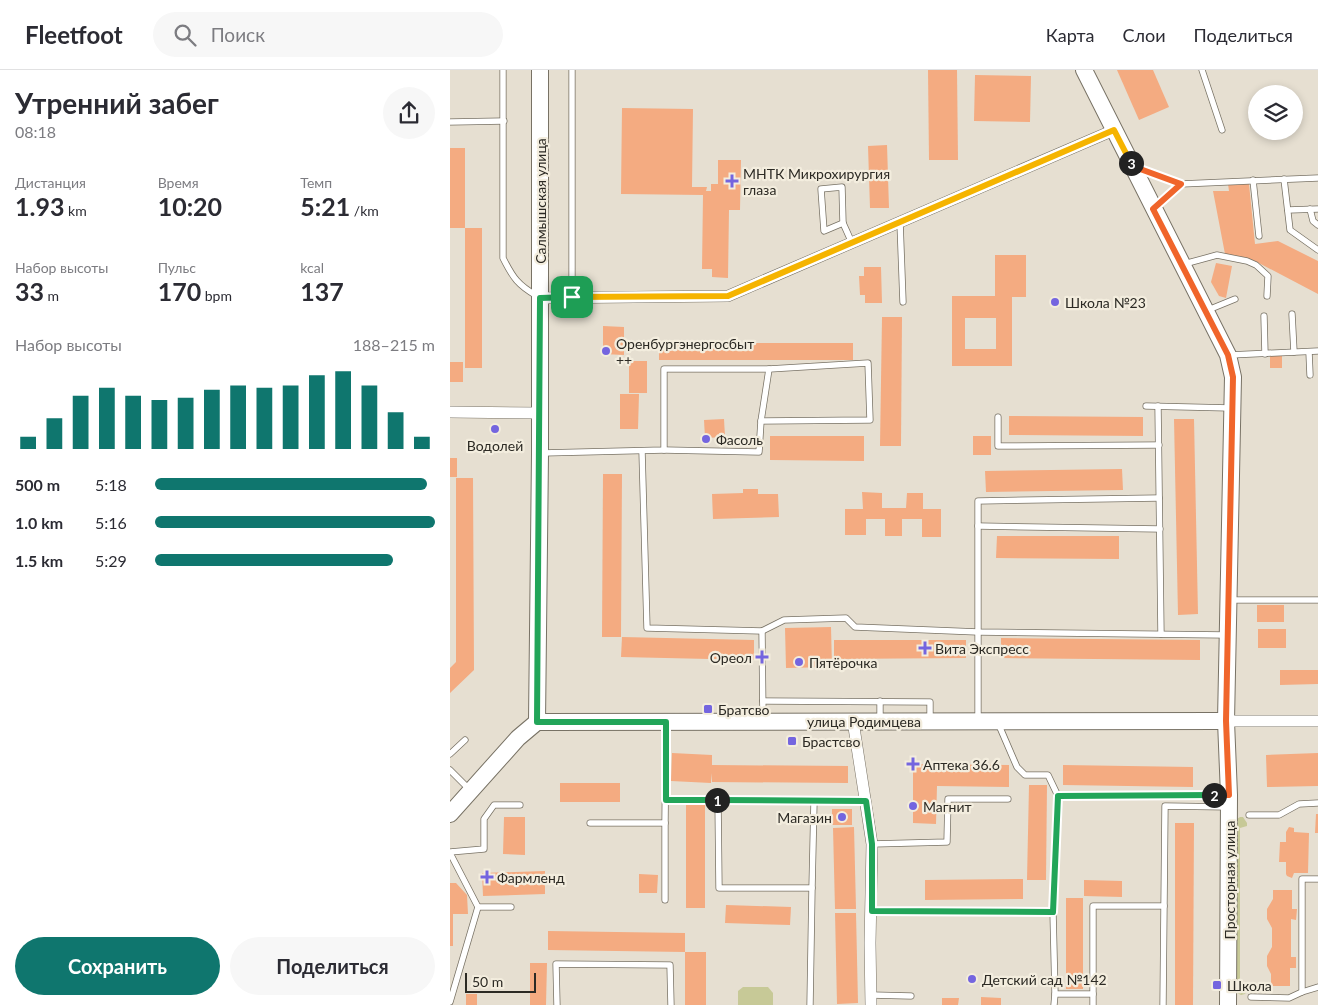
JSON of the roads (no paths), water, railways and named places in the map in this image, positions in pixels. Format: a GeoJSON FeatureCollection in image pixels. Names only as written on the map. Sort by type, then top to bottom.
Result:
{"type":"FeatureCollection","features":[{"type":"Feature","properties":{"kind":"street","name":"Салмышская улица"},"geometry":{"type":"LineString","coordinates":[[537,722],[540,454],[540,70]]}},
{"type":"Feature","properties":{"kind":"street","name":"Просторная улица"},"geometry":{"type":"LineString","coordinates":[[1084,70],[1228,355],[1233,377],[1226,721],[1229,801],[1228,1005]]}},
{"type":"Feature","properties":{"kind":"street"},"geometry":{"type":"LineString","coordinates":[[540,298],[728,296],[1114,130]]}},
{"type":"Feature","properties":{"kind":"street"},"geometry":{"type":"LineString","coordinates":[[450,412],[540,413]]}},
{"type":"Feature","properties":{"kind":"street"},"geometry":{"type":"LineString","coordinates":[[853,721],[872,844],[871,1000]]}},
{"type":"Feature","properties":{"kind":"street","name":"улица Родимцева"},"geometry":{"type":"LineString","coordinates":[[537,722],[1318,721]]}},
{"type":"Feature","properties":{"kind":"street"},"geometry":{"type":"LineString","coordinates":[[450,814],[518,738],[537,722]]}},
{"type":"Feature","properties":{"kind":"lane"},"geometry":{"type":"LineString","coordinates":[[504,70],[503,258],[511,274],[521,287],[540,298]]}},
{"type":"Feature","properties":{"kind":"lane"},"geometry":{"type":"LineString","coordinates":[[572,70],[572,297]]}},
{"type":"Feature","properties":{"kind":"lane"},"geometry":{"type":"LineString","coordinates":[[1202,70],[1222,130]]}},
{"type":"Feature","properties":{"kind":"lane"},"geometry":{"type":"LineString","coordinates":[[450,122],[504,121]]}},
{"type":"Feature","properties":{"kind":"lane"},"geometry":{"type":"LineString","coordinates":[[1132,166],[1181,184],[1318,178]]}},
{"type":"Feature","properties":{"kind":"lane"},"geometry":{"type":"LineString","coordinates":[[1284,179],[1290,230],[1318,250]]}},
{"type":"Feature","properties":{"kind":"lane"},"geometry":{"type":"LineString","coordinates":[[1253,180],[1258,236]]}},
{"type":"Feature","properties":{"kind":"lane"},"geometry":{"type":"LineString","coordinates":[[1153,209],[1181,184]]}},
{"type":"Feature","properties":{"kind":"lane"},"geometry":{"type":"LineString","coordinates":[[843,223],[824,231],[821,189],[842,187],[843,223],[852,243]]}},
{"type":"Feature","properties":{"kind":"lane"},"geometry":{"type":"LineString","coordinates":[[1310,209],[1313,222],[1318,225]]}},
{"type":"Feature","properties":{"kind":"lane"},"geometry":{"type":"LineString","coordinates":[[1288,210],[1318,209]]}},
{"type":"Feature","properties":{"kind":"lane"},"geometry":{"type":"LineString","coordinates":[[900,222],[903,302]]}},
{"type":"Feature","properties":{"kind":"lane"},"geometry":{"type":"LineString","coordinates":[[1182,264],[1217,255],[1247,261],[1256,265],[1268,276],[1267,296]]}},
{"type":"Feature","properties":{"kind":"lane"},"geometry":{"type":"LineString","coordinates":[[1206,310],[1235,299]]}},
{"type":"Feature","properties":{"kind":"lane"},"geometry":{"type":"LineString","coordinates":[[1292,314],[1294,352]]}},
{"type":"Feature","properties":{"kind":"lane"},"geometry":{"type":"LineString","coordinates":[[1264,316],[1265,354]]}},
{"type":"Feature","properties":{"kind":"lane"},"geometry":{"type":"LineString","coordinates":[[1228,355],[1318,351]]}},
{"type":"Feature","properties":{"kind":"lane"},"geometry":{"type":"LineString","coordinates":[[1309,352],[1310,375]]}},
{"type":"Feature","properties":{"kind":"lane"},"geometry":{"type":"LineString","coordinates":[[664,450],[664,369],[769,368],[868,363],[870,420],[761,420]]}},
{"type":"Feature","properties":{"kind":"lane"},"geometry":{"type":"LineString","coordinates":[[540,454],[664,450],[759,452],[761,420],[769,368]]}},
{"type":"Feature","properties":{"kind":"lane"},"geometry":{"type":"LineString","coordinates":[[1146,406],[1232,408]]}},
{"type":"Feature","properties":{"kind":"lane"},"geometry":{"type":"LineString","coordinates":[[1158,406],[1161,634]]}},
{"type":"Feature","properties":{"kind":"lane"},"geometry":{"type":"LineString","coordinates":[[998,416],[998,446],[1159,445]]}},
{"type":"Feature","properties":{"kind":"lane"},"geometry":{"type":"LineString","coordinates":[[642,451],[648,628],[762,631],[784,620],[846,618],[856,627],[978,632],[1228,635]]}},
{"type":"Feature","properties":{"kind":"lane"},"geometry":{"type":"LineString","coordinates":[[978,721],[978,501],[1159,498]]}},
{"type":"Feature","properties":{"kind":"lane"},"geometry":{"type":"LineString","coordinates":[[978,526],[1160,529]]}},
{"type":"Feature","properties":{"kind":"lane"},"geometry":{"type":"LineString","coordinates":[[1229,600],[1318,600]]}},
{"type":"Feature","properties":{"kind":"lane"},"geometry":{"type":"LineString","coordinates":[[762,631],[763,721]]}},
{"type":"Feature","properties":{"kind":"lane"},"geometry":{"type":"LineString","coordinates":[[762,701],[930,702],[930,721]]}},
{"type":"Feature","properties":{"kind":"lane"},"geometry":{"type":"LineString","coordinates":[[880,701],[880,721]]}},
{"type":"Feature","properties":{"kind":"lane"},"geometry":{"type":"LineString","coordinates":[[997,721],[1017,767],[1025,775],[1048,775],[1058,796],[1053,912],[1054,1005]]}},
{"type":"Feature","properties":{"kind":"lane"},"geometry":{"type":"LineString","coordinates":[[665,900],[666,722]]}},
{"type":"Feature","properties":{"kind":"lane"},"geometry":{"type":"LineString","coordinates":[[450,754],[465,740]]}},
{"type":"Feature","properties":{"kind":"lane"},"geometry":{"type":"LineString","coordinates":[[450,770],[471,791]]}},
{"type":"Feature","properties":{"kind":"lane"},"geometry":{"type":"LineString","coordinates":[[1058,796],[1229,801]]}},
{"type":"Feature","properties":{"kind":"lane"},"geometry":{"type":"LineString","coordinates":[[872,844],[947,842],[948,799],[1008,798]]}},
{"type":"Feature","properties":{"kind":"lane"},"geometry":{"type":"LineString","coordinates":[[666,800],[866,801]]}},
{"type":"Feature","properties":{"kind":"lane"},"geometry":{"type":"LineString","coordinates":[[718,800],[719,888],[812,888]]}},
{"type":"Feature","properties":{"kind":"lane"},"geometry":{"type":"LineString","coordinates":[[1164,1005],[1165,806],[1229,801]]}},
{"type":"Feature","properties":{"kind":"lane"},"geometry":{"type":"LineString","coordinates":[[810,1005],[814,802]]}},
{"type":"Feature","properties":{"kind":"lane"},"geometry":{"type":"LineString","coordinates":[[1249,815],[1279,815],[1299,804],[1318,803]]}},
{"type":"Feature","properties":{"kind":"lane"},"geometry":{"type":"LineString","coordinates":[[450,1002],[478,907],[450,853],[484,849],[484,819],[494,805],[520,805]]}},
{"type":"Feature","properties":{"kind":"lane"},"geometry":{"type":"LineString","coordinates":[[590,823],[665,823]]}},
{"type":"Feature","properties":{"kind":"lane"},"geometry":{"type":"LineString","coordinates":[[1302,992],[1302,879],[1318,879]]}},
{"type":"Feature","properties":{"kind":"lane"},"geometry":{"type":"LineString","coordinates":[[1093,1005],[1093,906],[1164,906]]}},
{"type":"Feature","properties":{"kind":"lane"},"geometry":{"type":"LineString","coordinates":[[478,907],[511,907]]}},
{"type":"Feature","properties":{"kind":"lane"},"geometry":{"type":"LineString","coordinates":[[872,911],[1053,912]]}},
{"type":"Feature","properties":{"kind":"lane"},"geometry":{"type":"LineString","coordinates":[[557,1005],[556,964],[670,965],[671,1005]]}},
{"type":"Feature","properties":{"kind":"lane"},"geometry":{"type":"LineString","coordinates":[[1251,997],[1289,998],[1318,987]]}},
{"type":"Feature","properties":{"kind":"lane"},"geometry":{"type":"LineString","coordinates":[[1055,994],[1093,994]]}},
{"type":"Feature","properties":{"kind":"lane"},"geometry":{"type":"LineString","coordinates":[[871,1000],[911,996]]}},
{"type":"Feature","properties":{"kind":"place","name":"МНТК Микрохирургия глаза"},"geometry":{"type":"Point","coordinates":[732,181]}},
{"type":"Feature","properties":{"kind":"place","name":"Школа №23"},"geometry":{"type":"Point","coordinates":[1055,302]}},
{"type":"Feature","properties":{"kind":"place","name":"Оренбургэнергосбыт ++"},"geometry":{"type":"Point","coordinates":[606,351]}},
{"type":"Feature","properties":{"kind":"place","name":"Водолей"},"geometry":{"type":"Point","coordinates":[495,429]}},
{"type":"Feature","properties":{"kind":"place","name":"Фасоль"},"geometry":{"type":"Point","coordinates":[706,439]}},
{"type":"Feature","properties":{"kind":"place","name":"Вита Экспресс"},"geometry":{"type":"Point","coordinates":[925,648]}},
{"type":"Feature","properties":{"kind":"place","name":"Ореол"},"geometry":{"type":"Point","coordinates":[762,657]}},
{"type":"Feature","properties":{"kind":"place","name":"Пятёрочка"},"geometry":{"type":"Point","coordinates":[799,662]}},
{"type":"Feature","properties":{"kind":"place","name":"Братсво"},"geometry":{"type":"Point","coordinates":[708,709]}},
{"type":"Feature","properties":{"kind":"place","name":"Брастсво"},"geometry":{"type":"Point","coordinates":[792,741]}},
{"type":"Feature","properties":{"kind":"place","name":"Аптека 36.6"},"geometry":{"type":"Point","coordinates":[913,764]}},
{"type":"Feature","properties":{"kind":"place","name":"Магнит"},"geometry":{"type":"Point","coordinates":[913,806]}},
{"type":"Feature","properties":{"kind":"place","name":"Магазин"},"geometry":{"type":"Point","coordinates":[842,817]}},
{"type":"Feature","properties":{"kind":"place","name":"Фармленд"},"geometry":{"type":"Point","coordinates":[487,877]}},
{"type":"Feature","properties":{"kind":"place","name":"Детский сад №142"},"geometry":{"type":"Point","coordinates":[972,979]}},
{"type":"Feature","properties":{"kind":"place","name":"Школа"},"geometry":{"type":"Point","coordinates":[1217,985]}}]}
